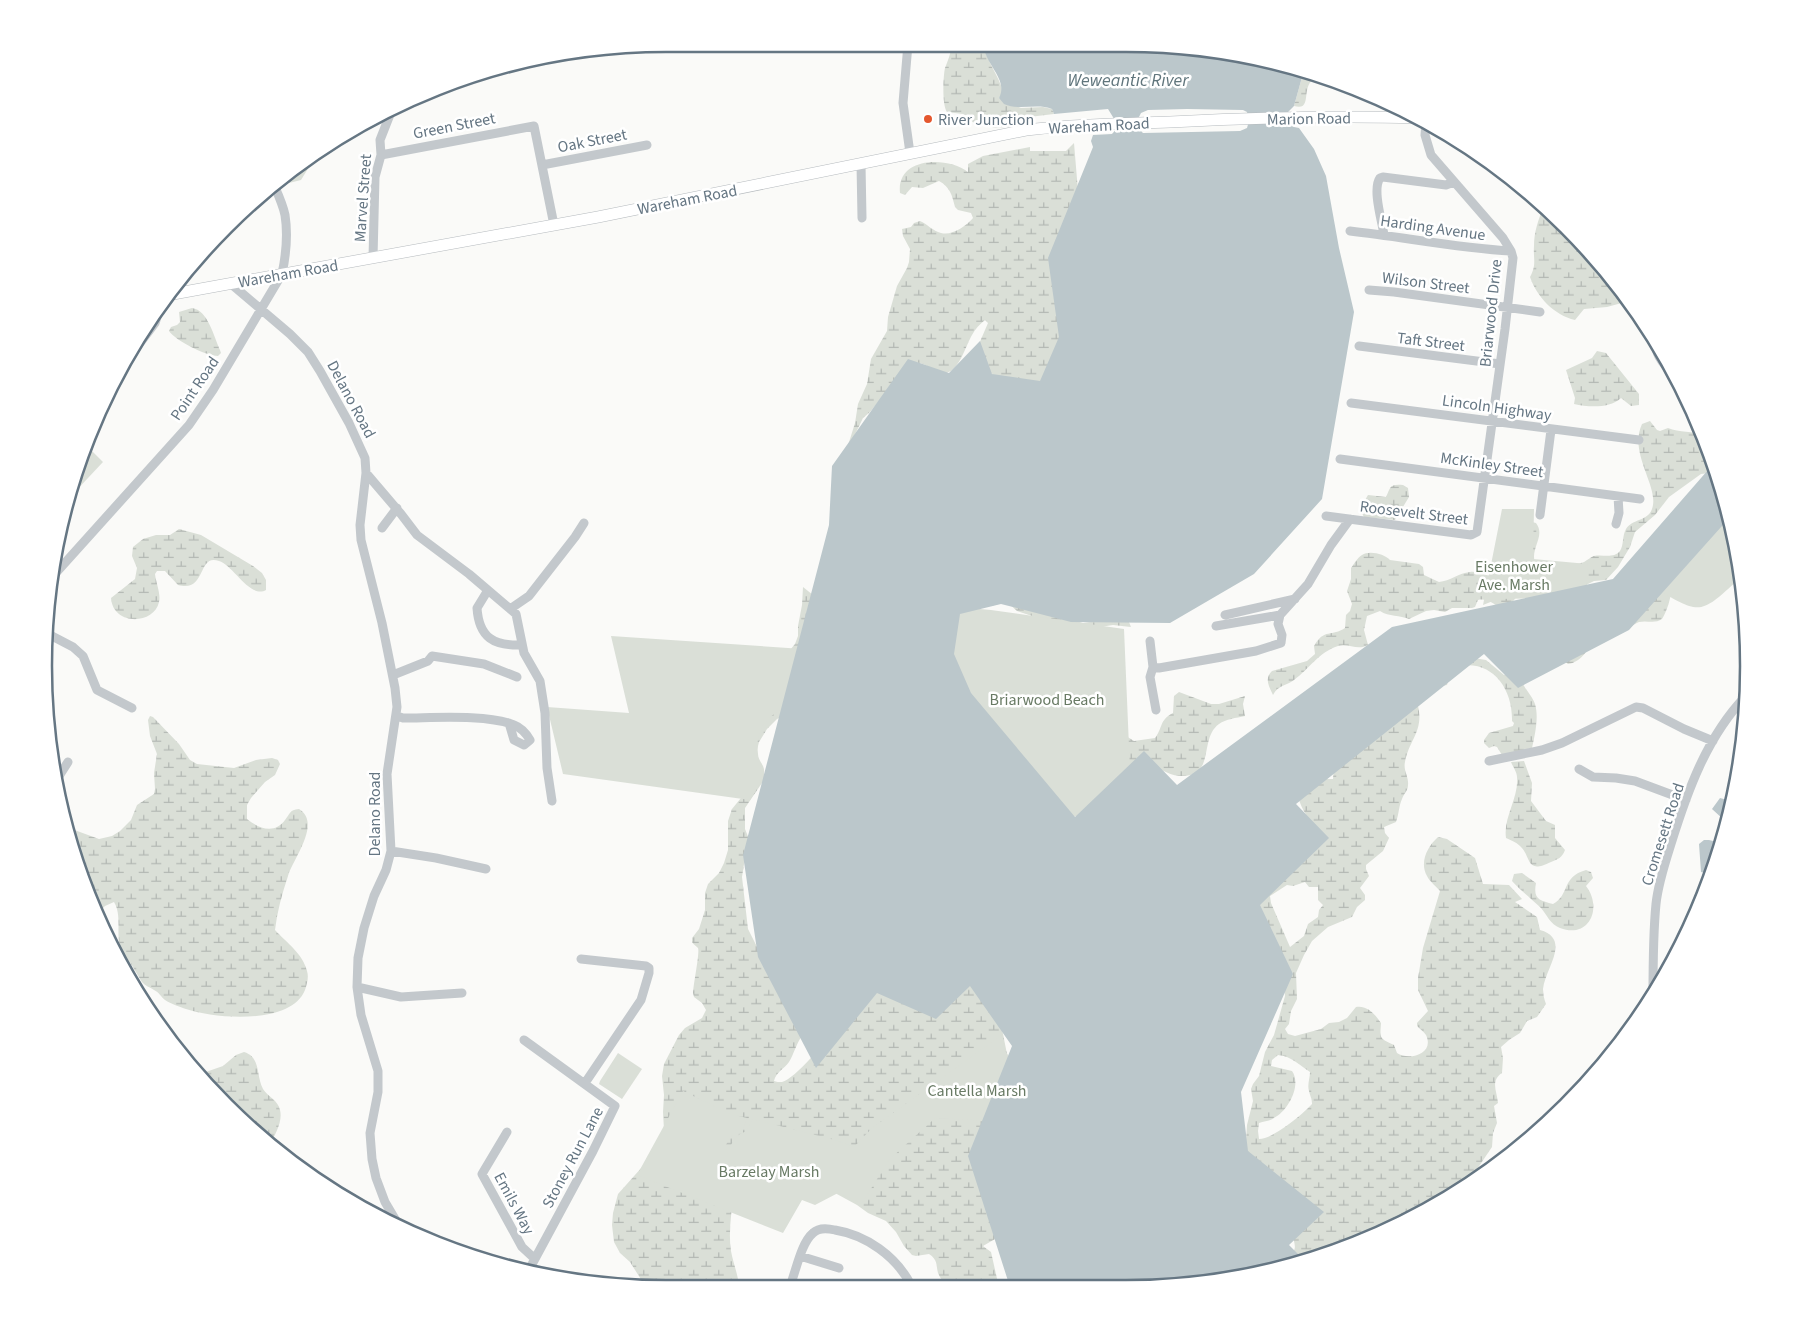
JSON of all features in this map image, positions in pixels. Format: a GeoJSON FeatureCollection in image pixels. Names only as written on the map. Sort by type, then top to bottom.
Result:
{"type":"FeatureCollection","features":[{"type":"Feature","properties":{"kind":"main road","name":"Marion Road"},"geometry":{"type":"LineString","coordinates":[[1201,121],[1294,118],[1402,118]]}},
{"type":"Feature","properties":{"kind":"main road","name":"Wareham Road"},"geometry":{"type":"LineString","coordinates":[[179,293],[554,225],[1026,130],[1074,125],[1201,121]]}},
{"type":"Feature","properties":{"kind":"street"},"geometry":{"type":"LineString","coordinates":[[907,52],[903,95],[910,153]]}},
{"type":"Feature","properties":{"kind":"street","name":"Marvel Street"},"geometry":{"type":"LineString","coordinates":[[373,258],[375,177],[380,155],[380,140],[388,120]]}},
{"type":"Feature","properties":{"kind":"street","name":"Green Street"},"geometry":{"type":"LineString","coordinates":[[380,155],[534,126],[542,165]]}},
{"type":"Feature","properties":{"kind":"street","name":"Briarwood Drive"},"geometry":{"type":"LineString","coordinates":[[1425,130],[1424,135],[1432,155],[1502,238],[1511,251],[1513,258],[1493,422],[1477,532],[1475,535]]}},
{"type":"Feature","properties":{"kind":"street","name":"Oak Street"},"geometry":{"type":"LineString","coordinates":[[542,165],[647,145]]}},
{"type":"Feature","properties":{"kind":"street"},"geometry":{"type":"LineString","coordinates":[[860,164],[862,218]]}},
{"type":"Feature","properties":{"kind":"street"},"geometry":{"type":"LineString","coordinates":[[542,165],[554,225]]}},
{"type":"Feature","properties":{"kind":"street"},"geometry":{"type":"LineString","coordinates":[[1384,235],[1378,203],[1377,186],[1380,178],[1446,185],[1454,182]]}},
{"type":"Feature","properties":{"kind":"street","name":"Point Road"},"geometry":{"type":"LineString","coordinates":[[61,567],[189,425],[213,390],[282,274],[286,259],[285,214],[277,192]]}},
{"type":"Feature","properties":{"kind":"street","name":"Harding Avenue"},"geometry":{"type":"LineString","coordinates":[[1350,231],[1467,248],[1511,251]]}},
{"type":"Feature","properties":{"kind":"street","name":"Delano Road"},"geometry":{"type":"LineString","coordinates":[[230,283],[300,344],[316,363],[359,442],[365,458],[366,473],[360,523],[361,540],[393,675],[397,700],[397,716],[387,774],[392,851],[374,896],[364,928],[358,958],[357,986],[361,1014],[378,1071],[378,1092],[370,1133],[372,1159],[382,1195],[393,1215]]}},
{"type":"Feature","properties":{"kind":"street","name":"Wilson Street"},"geometry":{"type":"LineString","coordinates":[[1369,290],[1540,312]]}},
{"type":"Feature","properties":{"kind":"street","name":"Taft Street"},"geometry":{"type":"LineString","coordinates":[[1359,346],[1500,364]]}},
{"type":"Feature","properties":{"kind":"street","name":"Lincoln Highway"},"geometry":{"type":"LineString","coordinates":[[1351,403],[1639,440]]}},
{"type":"Feature","properties":{"kind":"street"},"geometry":{"type":"LineString","coordinates":[[1540,515],[1551,430]]}},
{"type":"Feature","properties":{"kind":"street","name":"McKinley Street"},"geometry":{"type":"LineString","coordinates":[[1340,459],[1640,499]]}},
{"type":"Feature","properties":{"kind":"street"},"geometry":{"type":"LineString","coordinates":[[366,473],[397,508],[417,535],[469,574],[516,614],[524,653],[540,680],[546,713],[547,768],[552,801]]}},
{"type":"Feature","properties":{"kind":"street"},"geometry":{"type":"LineString","coordinates":[[1616,524],[1619,513],[1618,496]]}},
{"type":"Feature","properties":{"kind":"street"},"geometry":{"type":"LineString","coordinates":[[382,528],[397,508]]}},
{"type":"Feature","properties":{"kind":"street","name":"Roosevelt Street"},"geometry":{"type":"LineString","coordinates":[[1326,516],[1475,535]]}},
{"type":"Feature","properties":{"kind":"street"},"geometry":{"type":"LineString","coordinates":[[1153,667],[1159,668],[1256,651],[1281,643],[1282,635],[1278,624],[1280,615],[1308,584],[1331,545],[1350,519]]}},
{"type":"Feature","properties":{"kind":"street"},"geometry":{"type":"LineString","coordinates":[[510,609],[529,596],[576,537],[584,523]]}},
{"type":"Feature","properties":{"kind":"street"},"geometry":{"type":"LineString","coordinates":[[488,590],[477,608],[479,626],[484,634],[492,640],[510,645],[522,645]]}},
{"type":"Feature","properties":{"kind":"street"},"geometry":{"type":"LineString","coordinates":[[1225,615],[1296,598]]}},
{"type":"Feature","properties":{"kind":"street"},"geometry":{"type":"LineString","coordinates":[[1216,626],[1280,615]]}},
{"type":"Feature","properties":{"kind":"street"},"geometry":{"type":"LineString","coordinates":[[53,637],[73,646],[82,656],[97,690],[132,708]]}},
{"type":"Feature","properties":{"kind":"street"},"geometry":{"type":"LineString","coordinates":[[1150,641],[1153,667],[1150,676],[1156,710]]}},
{"type":"Feature","properties":{"kind":"street"},"geometry":{"type":"LineString","coordinates":[[393,675],[428,661],[432,656],[484,664],[517,677]]}},
{"type":"Feature","properties":{"kind":"street","name":"Cromesett Road"},"geometry":{"type":"LineString","coordinates":[[1653,980],[1656,902],[1666,859],[1701,763],[1719,730],[1739,705]]}},
{"type":"Feature","properties":{"kind":"street"},"geometry":{"type":"LineString","coordinates":[[1488,761],[1542,750],[1562,743],[1636,707],[1642,708],[1713,741]]}},
{"type":"Feature","properties":{"kind":"street"},"geometry":{"type":"LineString","coordinates":[[397,716],[403,718],[496,719],[508,723]]}},
{"type":"Feature","properties":{"kind":"street"},"geometry":{"type":"LineString","coordinates":[[62,772],[68,762]]}},
{"type":"Feature","properties":{"kind":"street"},"geometry":{"type":"LineString","coordinates":[[1579,769],[1593,777],[1634,781],[1686,800]]}},
{"type":"Feature","properties":{"kind":"street"},"geometry":{"type":"LineString","coordinates":[[392,851],[486,869]]}},
{"type":"Feature","properties":{"kind":"street"},"geometry":{"type":"LineString","coordinates":[[580,959],[646,966],[649,968],[641,1000],[585,1083]]}},
{"type":"Feature","properties":{"kind":"street"},"geometry":{"type":"LineString","coordinates":[[357,986],[401,996],[462,993]]}},
{"type":"Feature","properties":{"kind":"street","name":"Stoney Run Lane"},"geometry":{"type":"LineString","coordinates":[[524,1040],[615,1106],[532,1265]]}},
{"type":"Feature","properties":{"kind":"street","name":"Emils Way"},"geometry":{"type":"LineString","coordinates":[[507,1132],[482,1174],[522,1247],[535,1259]]}},
{"type":"Feature","properties":{"kind":"street"},"geometry":{"type":"LineString","coordinates":[[792,1280],[800,1256],[810,1236],[816,1231],[829,1229],[849,1232],[859,1236],[882,1251],[898,1267],[907,1280]]}},
{"type":"Feature","properties":{"kind":"street"},"geometry":{"type":"LineString","coordinates":[[800,1256],[839,1268]]}},
{"type":"Feature","properties":{"kind":"green space"},"geometry":{"type":"Polygon","coordinates":[[[950,52],[985,52],[1003,92],[999,98],[1021,108],[1043,107],[1052,109],[1054,114],[1029,117],[1017,126],[993,128],[989,122],[974,123],[963,114],[947,112],[944,98],[944,78],[950,52]]]}},
{"type":"Feature","properties":{"kind":"green space"},"geometry":{"type":"Polygon","coordinates":[[[1302,78],[1312,81],[1307,89],[1304,105],[1300,107],[1294,106],[1302,78]]]}},
{"type":"Feature","properties":{"kind":"green space"},"geometry":{"type":"Polygon","coordinates":[[[1074,143],[1078,191],[1061,330],[1052,383],[1011,389],[986,369],[979,344],[988,323],[985,320],[973,333],[957,364],[948,372],[938,372],[921,363],[910,363],[863,418],[845,455],[855,423],[858,404],[867,384],[871,359],[887,331],[888,317],[897,286],[909,262],[910,249],[903,236],[902,229],[911,227],[914,223],[920,221],[945,234],[963,227],[973,218],[971,213],[958,210],[955,207],[950,192],[939,181],[923,188],[912,187],[905,195],[900,193],[901,181],[906,172],[914,166],[936,162],[948,163],[968,172],[968,164],[983,156],[1030,147],[1030,151],[1066,151],[1074,143]]]}},
{"type":"Feature","properties":{"kind":"green space"},"geometry":{"type":"Polygon","coordinates":[[[308,168],[301,180],[289,183],[293,179],[308,168]]]}},
{"type":"Feature","properties":{"kind":"green space"},"geometry":{"type":"Polygon","coordinates":[[[1541,214],[1561,232],[1588,261],[1621,303],[1607,307],[1584,309],[1575,320],[1560,314],[1547,304],[1537,291],[1530,277],[1534,265],[1534,241],[1541,214]]]}},
{"type":"Feature","properties":{"kind":"green space"},"geometry":{"type":"Polygon","coordinates":[[[192,308],[198,310],[210,325],[221,353],[218,356],[206,354],[192,347],[169,331],[171,327],[180,322],[179,312],[192,308]]]}},
{"type":"Feature","properties":{"kind":"green space"},"geometry":{"type":"Polygon","coordinates":[[[1597,351],[1606,353],[1639,394],[1639,405],[1631,406],[1621,398],[1605,406],[1574,404],[1575,398],[1566,370],[1592,358],[1597,351]]]}},
{"type":"Feature","properties":{"kind":"green space"},"geometry":{"type":"Polygon","coordinates":[[[1650,421],[1660,431],[1668,428],[1695,433],[1709,473],[1701,474],[1669,497],[1655,515],[1635,532],[1630,547],[1618,567],[1606,580],[1594,581],[1582,587],[1518,595],[1510,605],[1499,608],[1490,601],[1478,600],[1475,607],[1472,608],[1452,608],[1445,612],[1426,611],[1409,619],[1380,611],[1367,616],[1364,630],[1368,645],[1360,647],[1342,645],[1325,652],[1294,680],[1277,689],[1273,695],[1268,680],[1272,671],[1307,661],[1315,654],[1314,646],[1321,637],[1345,628],[1346,615],[1350,611],[1352,604],[1347,591],[1351,579],[1351,568],[1362,555],[1377,553],[1390,560],[1419,564],[1423,567],[1424,575],[1439,582],[1470,572],[1493,576],[1532,522],[1536,523],[1539,528],[1539,537],[1534,552],[1535,563],[1576,564],[1594,556],[1611,556],[1620,551],[1626,529],[1632,523],[1647,516],[1652,509],[1652,491],[1639,447],[1639,435],[1642,424],[1650,421]]]}},
{"type":"Feature","properties":{"kind":"green space"},"geometry":{"type":"Polygon","coordinates":[[[92,451],[103,462],[79,487],[92,451]]]}},
{"type":"Feature","properties":{"kind":"green space"},"geometry":{"type":"Polygon","coordinates":[[[1403,485],[1408,488],[1409,497],[1395,520],[1364,517],[1362,508],[1368,495],[1386,497],[1391,487],[1403,485]]]}},
{"type":"Feature","properties":{"kind":"green space"},"geometry":{"type":"Polygon","coordinates":[[[1719,503],[1729,547],[1704,563],[1682,565],[1671,570],[1669,580],[1671,593],[1662,619],[1639,622],[1619,634],[1598,636],[1582,657],[1573,663],[1568,664],[1559,658],[1552,657],[1547,661],[1549,670],[1527,667],[1521,671],[1521,680],[1535,704],[1537,715],[1532,748],[1516,752],[1512,755],[1502,755],[1497,747],[1489,748],[1484,743],[1489,733],[1513,726],[1514,723],[1512,721],[1508,696],[1503,686],[1488,670],[1477,666],[1465,665],[1452,668],[1447,685],[1432,690],[1418,706],[1418,729],[1407,754],[1405,765],[1408,782],[1407,789],[1401,801],[1396,822],[1384,827],[1385,833],[1389,838],[1383,851],[1366,865],[1369,876],[1360,888],[1365,895],[1365,900],[1357,907],[1352,917],[1328,927],[1312,941],[1296,973],[1297,999],[1291,1011],[1289,1024],[1285,1029],[1288,1034],[1295,1036],[1321,1029],[1329,1023],[1339,1022],[1347,1018],[1356,1007],[1364,1007],[1376,1016],[1381,1023],[1380,1032],[1382,1037],[1394,1045],[1397,1053],[1414,1056],[1424,1051],[1428,1042],[1426,1035],[1417,1026],[1417,1023],[1428,1011],[1418,990],[1418,978],[1423,948],[1440,891],[1428,878],[1424,860],[1431,845],[1438,837],[1447,839],[1475,858],[1483,884],[1509,885],[1522,899],[1515,902],[1537,917],[1540,930],[1549,934],[1554,940],[1556,947],[1543,989],[1546,1004],[1537,1017],[1527,1021],[1520,1033],[1501,1047],[1503,1058],[1502,1073],[1498,1076],[1495,1083],[1498,1103],[1494,1106],[1497,1123],[1493,1133],[1492,1147],[1477,1170],[1434,1197],[1362,1233],[1288,1258],[1295,1249],[1292,1230],[1295,1210],[1294,1203],[1283,1183],[1272,1173],[1259,1167],[1244,1167],[1242,1164],[1247,1154],[1247,1125],[1253,1101],[1251,1089],[1259,1076],[1265,1052],[1274,1035],[1285,996],[1282,969],[1253,894],[1252,884],[1254,879],[1277,877],[1295,868],[1308,857],[1314,846],[1313,828],[1300,803],[1299,785],[1314,784],[1326,779],[1333,779],[1337,761],[1341,755],[1419,698],[1423,686],[1443,667],[1467,657],[1486,660],[1504,675],[1508,673],[1510,662],[1534,649],[1538,653],[1541,650],[1606,623],[1623,622],[1644,597],[1652,573],[1670,559],[1682,546],[1683,532],[1692,525],[1696,515],[1705,512],[1711,513],[1719,503]],[[1305,882],[1293,886],[1287,885],[1270,896],[1271,903],[1290,947],[1304,936],[1308,924],[1318,917],[1319,910],[1323,905],[1318,900],[1318,887],[1309,887],[1305,882]],[[1278,1055],[1272,1060],[1271,1066],[1292,1071],[1295,1083],[1292,1097],[1279,1115],[1271,1120],[1259,1123],[1259,1139],[1280,1131],[1312,1104],[1308,1086],[1310,1072],[1278,1055]]]}},
{"type":"Feature","properties":{"kind":"green space","name":"Eisenhower Ave. Marsh"},"geometry":{"type":"Polygon","coordinates":[[[1502,509],[1534,509],[1533,559],[1588,564],[1586,596],[1498,599],[1483,605],[1502,509]]]}},
{"type":"Feature","properties":{"kind":"green space"},"geometry":{"type":"Polygon","coordinates":[[[1723,521],[1735,583],[1716,599],[1707,605],[1699,607],[1681,603],[1653,587],[1723,521]]]}},
{"type":"Feature","properties":{"kind":"green space"},"geometry":{"type":"Polygon","coordinates":[[[179,529],[201,535],[253,566],[262,573],[266,580],[266,590],[260,592],[254,590],[230,568],[219,561],[212,560],[207,562],[194,584],[187,586],[178,585],[165,571],[157,571],[155,574],[159,602],[156,610],[150,615],[134,619],[126,618],[119,614],[113,607],[111,598],[135,579],[137,568],[132,556],[133,547],[143,539],[156,535],[170,535],[179,529]]]}},
{"type":"Feature","properties":{"kind":"green space"},"geometry":{"type":"Polygon","coordinates":[[[803,587],[813,595],[788,714],[777,719],[767,729],[759,742],[756,754],[764,773],[764,780],[745,808],[745,829],[750,849],[744,864],[742,877],[748,929],[802,1036],[789,1062],[778,1073],[774,1081],[782,1082],[803,1067],[871,983],[965,974],[1002,1029],[1007,1054],[1008,1087],[995,1239],[983,1246],[991,1252],[997,1280],[942,1280],[932,1256],[929,1254],[912,1255],[886,1221],[868,1213],[835,1193],[733,1194],[730,1244],[738,1280],[641,1279],[630,1262],[620,1253],[614,1242],[613,1213],[618,1194],[643,1166],[664,1130],[662,1076],[664,1064],[679,1035],[685,1028],[702,1018],[706,1010],[702,1003],[694,997],[693,993],[698,948],[692,942],[692,938],[699,929],[705,910],[705,893],[708,884],[719,873],[724,863],[728,850],[728,821],[732,809],[745,793],[750,755],[790,650],[798,636],[803,587]]]}},
{"type":"Feature","properties":{"kind":"green space"},"geometry":{"type":"Polygon","coordinates":[[[985,598],[1006,601],[978,609],[969,614],[971,620],[959,634],[958,638],[958,642],[963,649],[972,630],[992,647],[1008,643],[1014,633],[1033,644],[1054,646],[1075,645],[1097,639],[1109,641],[1107,647],[1095,653],[1091,658],[1097,665],[1118,676],[1121,681],[1121,722],[1126,736],[1134,741],[1155,738],[1165,718],[1173,713],[1174,696],[1179,692],[1211,704],[1219,704],[1245,696],[1243,704],[1245,716],[1219,724],[1209,739],[1203,764],[1198,771],[1191,775],[1179,776],[1146,764],[1131,790],[1111,804],[1077,813],[1054,809],[1054,805],[1035,763],[1046,747],[1043,736],[1045,719],[1031,704],[1014,707],[1007,702],[1012,693],[1024,684],[994,678],[983,672],[968,658],[961,655],[964,675],[981,706],[963,690],[952,670],[950,647],[954,624],[960,612],[967,604],[985,598]]]}},
{"type":"Feature","properties":{"kind":"green space"},"geometry":{"type":"Polygon","coordinates":[[[1023,599],[1044,604],[1072,620],[1083,623],[1117,618],[1126,619],[1131,627],[1113,625],[1080,630],[1017,611],[1006,601],[1023,599]]]}},
{"type":"Feature","properties":{"kind":"green space","name":"Briarwood Beach"},"geometry":{"type":"Polygon","coordinates":[[[968,608],[1124,629],[1130,770],[1090,812],[1057,822],[979,742],[943,625],[968,608]]]}},
{"type":"Feature","properties":{"kind":"green space"},"geometry":{"type":"Polygon","coordinates":[[[611,636],[803,649],[802,698],[776,713],[763,725],[758,742],[758,756],[764,772],[750,800],[563,774],[547,707],[629,713],[611,636]]]}},
{"type":"Feature","properties":{"kind":"green space"},"geometry":{"type":"Polygon","coordinates":[[[150,716],[153,717],[179,744],[190,760],[197,764],[234,768],[256,760],[272,758],[278,760],[280,764],[275,775],[265,782],[247,805],[247,819],[251,822],[271,829],[281,825],[293,810],[299,809],[305,815],[308,823],[307,832],[286,883],[278,910],[275,930],[302,959],[308,978],[305,990],[297,1001],[285,1009],[269,1014],[233,1017],[199,1012],[170,1003],[143,983],[128,960],[120,944],[118,912],[114,902],[103,908],[75,830],[99,839],[112,836],[131,820],[137,805],[154,794],[154,773],[157,754],[150,736],[148,720],[150,716]]]}},
{"type":"Feature","properties":{"kind":"green space"},"geometry":{"type":"Polygon","coordinates":[[[1524,761],[1532,783],[1531,801],[1546,821],[1555,825],[1555,838],[1565,850],[1558,859],[1537,867],[1530,863],[1520,846],[1506,838],[1507,823],[1517,785],[1516,773],[1511,762],[1524,761]]]}},
{"type":"Feature","properties":{"kind":"green space"},"geometry":{"type":"Polygon","coordinates":[[[1586,870],[1591,872],[1593,878],[1586,886],[1591,895],[1593,912],[1590,919],[1579,929],[1560,928],[1551,922],[1541,908],[1512,881],[1514,874],[1522,873],[1536,883],[1535,892],[1538,898],[1553,904],[1562,896],[1569,881],[1578,873],[1586,870]]]}},
{"type":"Feature","properties":{"kind":"green space"},"geometry":{"type":"Polygon","coordinates":[[[1003,1034],[1004,1049],[1008,1055],[1009,1122],[935,1118],[889,1160],[862,1203],[838,1193],[815,1205],[802,1200],[783,1233],[637,1175],[683,1091],[730,1114],[747,1118],[743,1129],[733,1134],[725,1146],[728,1155],[734,1140],[747,1131],[752,1119],[835,1140],[854,1147],[872,1128],[1003,1034]]]}},
{"type":"Feature","properties":{"kind":"green space"},"geometry":{"type":"Polygon","coordinates":[[[244,1052],[253,1058],[256,1062],[263,1089],[279,1107],[281,1114],[273,1137],[232,1100],[206,1072],[223,1066],[236,1055],[244,1052]]]}},
{"type":"Feature","properties":{"kind":"green space"},"geometry":{"type":"Polygon","coordinates":[[[618,1053],[642,1069],[622,1099],[599,1084],[618,1053]]]}},
{"type":"Feature","properties":{"kind":"water","name":"Weweantic River"},"geometry":{"type":"Polygon","coordinates":[[[985,52],[1127,52],[1167,54],[1247,64],[1302,78],[1294,106],[1287,113],[1285,120],[1294,127],[1299,128],[1314,149],[1326,176],[1339,248],[1354,312],[1322,499],[1254,574],[1170,623],[1071,622],[1001,604],[960,614],[954,654],[971,693],[1075,817],[1144,751],[1177,785],[1392,627],[1613,579],[1708,470],[1720,507],[1724,524],[1629,630],[1518,688],[1484,654],[1296,804],[1329,838],[1260,905],[1293,974],[1241,1092],[1248,1151],[1324,1212],[1289,1245],[1299,1255],[1286,1259],[1247,1268],[1167,1278],[1008,1280],[968,1156],[1012,1046],[970,986],[936,1019],[877,993],[816,1068],[758,957],[743,855],[829,525],[832,466],[908,359],[949,373],[980,341],[992,374],[1040,381],[1059,337],[1048,258],[1093,147],[1091,141],[1093,135],[1112,134],[1117,128],[1116,122],[1108,109],[1054,114],[1052,109],[1046,107],[1016,107],[1004,104],[999,98],[1001,84],[999,78],[985,52]],[[1148,110],[1141,113],[1137,121],[1137,127],[1143,133],[1240,131],[1247,128],[1249,121],[1247,112],[1243,110],[1148,110]]]}},
{"type":"Feature","properties":{"kind":"water"},"geometry":{"type":"Polygon","coordinates":[[[1720,798],[1726,800],[1722,818],[1712,809],[1720,798]]]}},
{"type":"Feature","properties":{"kind":"water"},"geometry":{"type":"Polygon","coordinates":[[[1704,840],[1715,841],[1704,873],[1701,872],[1699,844],[1704,840]]]}},
{"type":"Feature","properties":{"kind":"place","name":"River Junction"},"geometry":{"type":"Point","coordinates":[928,119]}},
{"type":"Feature","properties":{"kind":"park label","name":"Cantella Marsh"},"geometry":{"type":"Point","coordinates":[977,1090]}},
{"type":"Feature","properties":{"kind":"park label","name":"Barzelay Marsh"},"geometry":{"type":"Point","coordinates":[769,1171]}}]}
